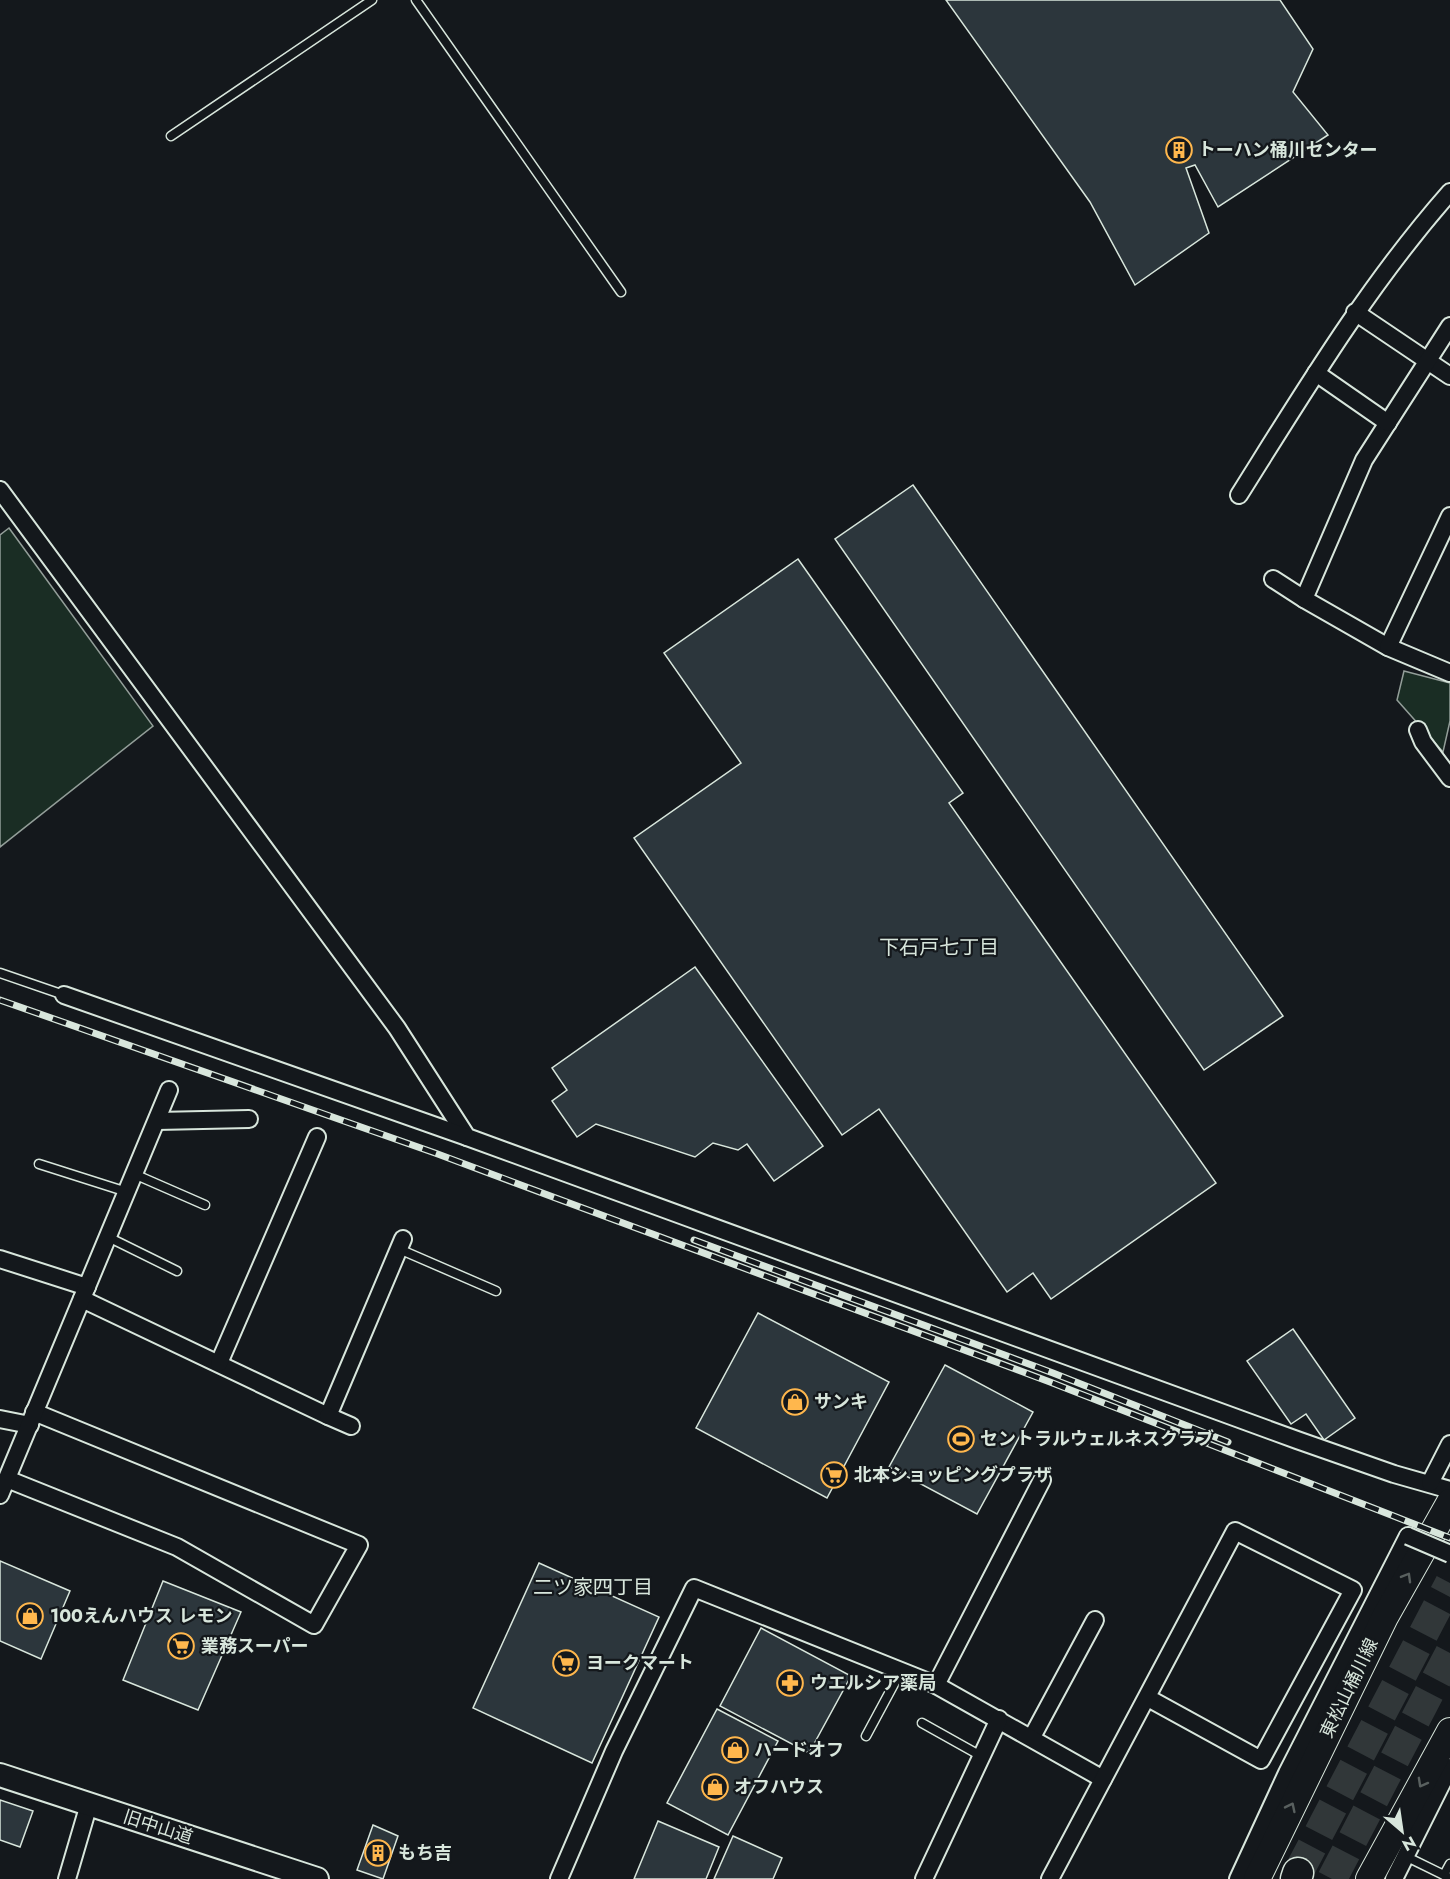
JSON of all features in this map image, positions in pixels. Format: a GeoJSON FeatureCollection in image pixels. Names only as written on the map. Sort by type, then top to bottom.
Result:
{"type":"FeatureCollection","features":[{"type":"Feature","properties":{"kind":"main road","name":"東松山桶川線"},"geometry":{"type":"LineString","coordinates":[[1257,1879],[1385,1617],[1450,1502]]}},
{"type":"Feature","properties":{"kind":"main road"},"geometry":{"type":"LineString","coordinates":[[1369,1879],[1450,1731]]}},
{"type":"Feature","properties":{"kind":"main road","name":"旧中山道"},"geometry":{"type":"LineString","coordinates":[[0,1774],[317,1879]]}},
{"type":"Feature","properties":{"kind":"street"},"geometry":{"type":"LineString","coordinates":[[1239,495],[1355,312],[1419,228],[1450,192]]}},
{"type":"Feature","properties":{"kind":"street"},"geometry":{"type":"LineString","coordinates":[[1355,312],[1450,376]]}},
{"type":"Feature","properties":{"kind":"street"},"geometry":{"type":"LineString","coordinates":[[1304,598],[1364,460],[1426,359],[1450,326]]}},
{"type":"Feature","properties":{"kind":"street"},"geometry":{"type":"LineString","coordinates":[[1316,373],[1388,423]]}},
{"type":"Feature","properties":{"kind":"street"},"geometry":{"type":"LineString","coordinates":[[0,490],[397,1028],[467,1137]]}},
{"type":"Feature","properties":{"kind":"street"},"geometry":{"type":"LineString","coordinates":[[1388,647],[1450,516]]}},
{"type":"Feature","properties":{"kind":"street"},"geometry":{"type":"LineString","coordinates":[[1273,579],[1388,647],[1450,673]]}},
{"type":"Feature","properties":{"kind":"street"},"geometry":{"type":"LineString","coordinates":[[1418,730],[1450,778]]}},
{"type":"Feature","properties":{"kind":"street"},"geometry":{"type":"LineString","coordinates":[[64,995],[467,1137],[1243,1418],[1297,1440],[1394,1474],[1450,1490]]}},
{"type":"Feature","properties":{"kind":"street"},"geometry":{"type":"LineString","coordinates":[[0,1496],[169,1090]]}},
{"type":"Feature","properties":{"kind":"street"},"geometry":{"type":"LineString","coordinates":[[157,1121],[249,1119]]}},
{"type":"Feature","properties":{"kind":"street"},"geometry":{"type":"LineString","coordinates":[[219,1363],[316,1137]]}},
{"type":"Feature","properties":{"kind":"street"},"geometry":{"type":"LineString","coordinates":[[328,1416],[401,1244]]}},
{"type":"Feature","properties":{"kind":"street"},"geometry":{"type":"LineString","coordinates":[[0,1259],[85,1293],[219,1363],[351,1426]]}},
{"type":"Feature","properties":{"kind":"street"},"geometry":{"type":"LineString","coordinates":[[0,1419],[32,1418],[359,1545],[314,1624],[177,1547],[7,1479]]}},
{"type":"Feature","properties":{"kind":"street"},"geometry":{"type":"LineString","coordinates":[[1430,1483],[1450,1444]]}},
{"type":"Feature","properties":{"kind":"street"},"geometry":{"type":"LineString","coordinates":[[936,1685],[1042,1480]]}},
{"type":"Feature","properties":{"kind":"street"},"geometry":{"type":"LineString","coordinates":[[1050,1879],[1235,1531],[1375,1602]]}},
{"type":"Feature","properties":{"kind":"street"},"geometry":{"type":"LineString","coordinates":[[1238,1879],[1287,1773],[1408,1536],[1450,1554]]}},
{"type":"Feature","properties":{"kind":"street"},"geometry":{"type":"LineString","coordinates":[[559,1879],[614,1751],[694,1588],[936,1685],[1103,1779]]}},
{"type":"Feature","properties":{"kind":"street"},"geometry":{"type":"LineString","coordinates":[[1261,1760],[1353,1590]]}},
{"type":"Feature","properties":{"kind":"street"},"geometry":{"type":"LineString","coordinates":[[1032,1737],[1095,1620]]}},
{"type":"Feature","properties":{"kind":"street"},"geometry":{"type":"LineString","coordinates":[[1148,1698],[1287,1773]]}},
{"type":"Feature","properties":{"kind":"street"},"geometry":{"type":"LineString","coordinates":[[924,1879],[999,1719]]}},
{"type":"Feature","properties":{"kind":"street"},"geometry":{"type":"LineString","coordinates":[[1394,1879],[1450,1767]]}},
{"type":"Feature","properties":{"kind":"street"},"geometry":{"type":"LineString","coordinates":[[67,1879],[88,1804]]}},
{"type":"Feature","properties":{"kind":"lane"},"geometry":{"type":"LineString","coordinates":[[171,135],[372,0]]}},
{"type":"Feature","properties":{"kind":"lane"},"geometry":{"type":"LineString","coordinates":[[416,0],[621,292]]}},
{"type":"Feature","properties":{"kind":"lane"},"geometry":{"type":"LineString","coordinates":[[0,973],[64,995]]}},
{"type":"Feature","properties":{"kind":"lane"},"geometry":{"type":"LineString","coordinates":[[39,1164],[127,1192]]}},
{"type":"Feature","properties":{"kind":"lane"},"geometry":{"type":"LineString","coordinates":[[134,1174],[205,1205]]}},
{"type":"Feature","properties":{"kind":"lane"},"geometry":{"type":"LineString","coordinates":[[108,1237],[177,1271]]}},
{"type":"Feature","properties":{"kind":"lane"},"geometry":{"type":"LineString","coordinates":[[401,1244],[496,1291]]}},
{"type":"Feature","properties":{"kind":"lane"},"geometry":{"type":"LineString","coordinates":[[866,1736],[901,1671]]}},
{"type":"Feature","properties":{"kind":"lane"},"geometry":{"type":"LineString","coordinates":[[922,1723],[981,1756]]}},
{"type":"Feature","properties":{"kind":"lane"},"geometry":{"type":"LineString","coordinates":[[1406,1856],[1447,1877],[1450,1864]]}},
{"type":"Feature","properties":{"kind":"green space"},"geometry":{"type":"Polygon","coordinates":[[[9,528],[153,726],[0,847],[0,535],[9,528]]]}},
{"type":"Feature","properties":{"kind":"green space"},"geometry":{"type":"Polygon","coordinates":[[[1404,671],[1450,683],[1450,721],[1443,752],[1397,700],[1404,671]]]}},
{"type":"Feature","properties":{"kind":"building","name":"トーハン桶川センター"},"geometry":{"type":"Polygon","coordinates":[[[946,0],[1280,0],[1313,49],[1293,92],[1328,135],[1218,207],[1195,165],[1186,168],[1209,233],[1135,285],[1090,202],[946,0]]]}},
{"type":"Feature","properties":{"kind":"building"},"geometry":{"type":"Polygon","coordinates":[[[913,485],[1283,1016],[1204,1070],[835,539],[913,485]]]}},
{"type":"Feature","properties":{"kind":"building"},"geometry":{"type":"Polygon","coordinates":[[[798,559],[963,793],[949,803],[1216,1183],[1051,1299],[1033,1273],[1007,1292],[879,1109],[842,1135],[634,838],[741,763],[664,653],[798,559]]]}},
{"type":"Feature","properties":{"kind":"building"},"geometry":{"type":"Polygon","coordinates":[[[695,967],[823,1146],[774,1181],[747,1144],[738,1150],[713,1143],[695,1157],[596,1124],[577,1137],[552,1101],[567,1090],[552,1068],[695,967]]]}},
{"type":"Feature","properties":{"kind":"building"},"geometry":{"type":"Polygon","coordinates":[[[758,1313],[889,1382],[827,1498],[696,1428],[758,1313]]]}},
{"type":"Feature","properties":{"kind":"building"},"geometry":{"type":"Polygon","coordinates":[[[1293,1329],[1355,1418],[1324,1440],[1306,1414],[1291,1424],[1247,1361],[1293,1329]]]}},
{"type":"Feature","properties":{"kind":"building","name":"セントラルウェルネスクラブ"},"geometry":{"type":"Polygon","coordinates":[[[945,1365],[1033,1412],[977,1514],[889,1467],[945,1365]]]}},
{"type":"Feature","properties":{"kind":"building","name":"100えんハウス レモン"},"geometry":{"type":"Polygon","coordinates":[[[0,1561],[70,1591],[41,1659],[0,1641],[0,1561]]]}},
{"type":"Feature","properties":{"kind":"building","name":"ヨークマート"},"geometry":{"type":"Polygon","coordinates":[[[539,1563],[659,1617],[592,1763],[473,1708],[539,1563]]]}},
{"type":"Feature","properties":{"kind":"building","name":"業務スーパー"},"geometry":{"type":"Polygon","coordinates":[[[163,1581],[241,1612],[198,1710],[123,1680],[163,1581]]]}},
{"type":"Feature","properties":{"kind":"building"},"geometry":{"type":"Polygon","coordinates":[[[761,1628],[851,1676],[809,1753],[720,1706],[761,1628]]]}},
{"type":"Feature","properties":{"kind":"building"},"geometry":{"type":"Polygon","coordinates":[[[717,1709],[778,1741],[728,1835],[667,1803],[717,1709]]]}},
{"type":"Feature","properties":{"kind":"building"},"geometry":{"type":"Polygon","coordinates":[[[0,1800],[33,1811],[20,1847],[0,1840],[0,1800]]]}},
{"type":"Feature","properties":{"kind":"building"},"geometry":{"type":"Polygon","coordinates":[[[658,1821],[719,1847],[706,1879],[634,1879],[658,1821]]]}},
{"type":"Feature","properties":{"kind":"building","name":"もち吉"},"geometry":{"type":"Polygon","coordinates":[[[373,1825],[398,1836],[383,1879],[357,1870],[373,1825]]]}},
{"type":"Feature","properties":{"kind":"building"},"geometry":{"type":"Polygon","coordinates":[[[733,1836],[782,1858],[773,1879],[714,1879],[733,1836]]]}},
{"type":"Feature","properties":{"kind":"tunnel"},"geometry":{"type":"LineString","coordinates":[[1298,1873],[1450,1583]]}},
{"type":"Feature","properties":{"kind":"tunnel"},"geometry":{"type":"LineString","coordinates":[[1332,1879],[1450,1653]]}},
{"type":"Feature","properties":{"kind":"railway"},"geometry":{"type":"LineString","coordinates":[[0,1000],[435,1153],[1050,1382],[1450,1538]]}},
{"type":"Feature","properties":{"kind":"railway"},"geometry":{"type":"LineString","coordinates":[[694,1240],[1053,1373],[1228,1442]]}},
{"type":"Feature","properties":{"kind":"place","name":"トーハン桶川センター"},"geometry":{"type":"Point","coordinates":[1179,150]}},
{"type":"Feature","properties":{"kind":"place","name":"サンキ"},"geometry":{"type":"Point","coordinates":[795,1402]}},
{"type":"Feature","properties":{"kind":"place","name":"セントラルウェルネスクラブ"},"geometry":{"type":"Point","coordinates":[961,1439]}},
{"type":"Feature","properties":{"kind":"place","name":"北本ショッピングプラザ"},"geometry":{"type":"Point","coordinates":[834,1475]}},
{"type":"Feature","properties":{"kind":"place","name":"100えんハウス レモン"},"geometry":{"type":"Point","coordinates":[30,1616]}},
{"type":"Feature","properties":{"kind":"place","name":"業務スーパー"},"geometry":{"type":"Point","coordinates":[181,1646]}},
{"type":"Feature","properties":{"kind":"place","name":"ヨークマート"},"geometry":{"type":"Point","coordinates":[566,1663]}},
{"type":"Feature","properties":{"kind":"place","name":"ウエルシア薬局"},"geometry":{"type":"Point","coordinates":[790,1683]}},
{"type":"Feature","properties":{"kind":"place","name":"ハードオフ"},"geometry":{"type":"Point","coordinates":[735,1750]}},
{"type":"Feature","properties":{"kind":"place","name":"オフハウス"},"geometry":{"type":"Point","coordinates":[715,1787]}},
{"type":"Feature","properties":{"kind":"place","name":"もち吉"},"geometry":{"type":"Point","coordinates":[378,1853]}},
{"type":"Feature","properties":{"kind":"district","name":"下石戸七丁目"},"geometry":{"type":"Point","coordinates":[939,947]}},
{"type":"Feature","properties":{"kind":"district","name":"二ツ家四丁目"},"geometry":{"type":"Point","coordinates":[593,1587]}}]}
